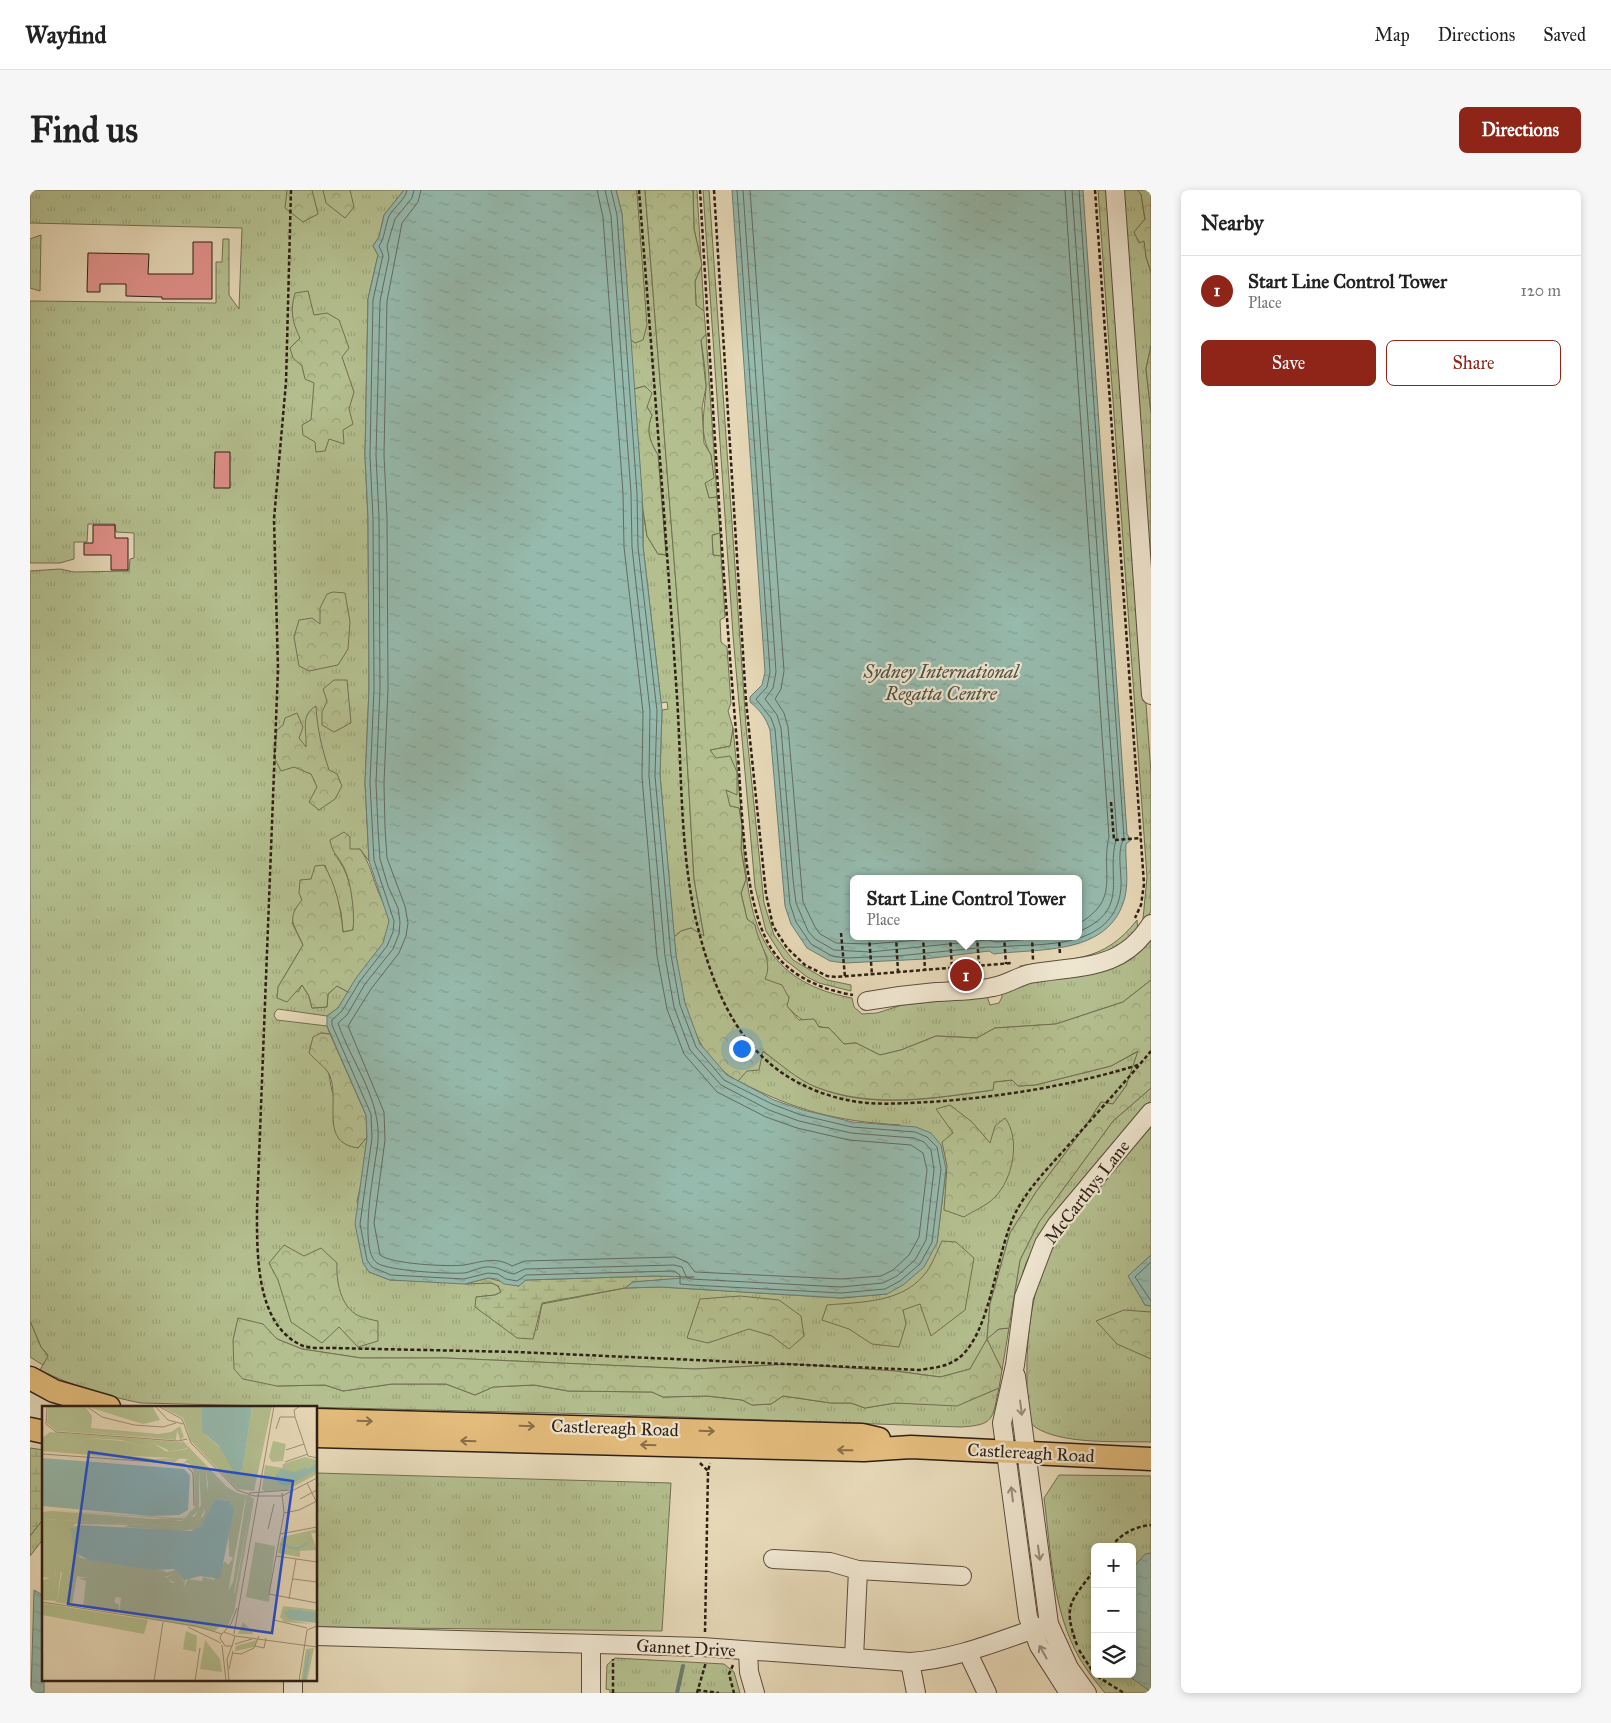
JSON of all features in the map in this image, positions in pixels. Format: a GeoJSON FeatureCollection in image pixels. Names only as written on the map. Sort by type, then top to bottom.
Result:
{"type":"FeatureCollection","features":[{"type":"Feature","properties":{"kind":"main road"},"geometry":{"type":"LineString","coordinates":[[30,1378],[54,1391],[106,1406]]}},
{"type":"Feature","properties":{"kind":"main road","name":"Castlereagh Road"},"geometry":{"type":"LineString","coordinates":[[318,1420],[862,1435],[912,1447]]}},
{"type":"Feature","properties":{"kind":"main road","name":"Castlereagh Road"},"geometry":{"type":"LineString","coordinates":[[318,1436],[864,1450],[912,1447],[1151,1459]]}},
{"type":"Feature","properties":{"kind":"street"},"geometry":{"type":"LineString","coordinates":[[1115,190],[1151,695]]}},
{"type":"Feature","properties":{"kind":"street"},"geometry":{"type":"LineString","coordinates":[[867,1001],[908,994],[992,988],[1026,975],[1091,967],[1105,963],[1125,952],[1141,937],[1151,924]]}},
{"type":"Feature","properties":{"kind":"street","name":"McCarthys Lane"},"geometry":{"type":"LineString","coordinates":[[1016,1452],[1015,1365],[1024,1297],[1044,1244],[1057,1224],[1151,1112]]}},
{"type":"Feature","properties":{"kind":"street"},"geometry":{"type":"LineString","coordinates":[[1016,1452],[1049,1624],[1068,1668],[1087,1693]]}},
{"type":"Feature","properties":{"kind":"street"},"geometry":{"type":"LineString","coordinates":[[1016,1452],[1025,1604],[1032,1630],[1051,1667],[1069,1693]]}},
{"type":"Feature","properties":{"kind":"street"},"geometry":{"type":"LineString","coordinates":[[773,1559],[830,1562],[858,1570],[962,1576]]}},
{"type":"Feature","properties":{"kind":"street"},"geometry":{"type":"LineString","coordinates":[[854,1658],[858,1570]]}},
{"type":"Feature","properties":{"kind":"street","name":"Gannet Drive"},"geometry":{"type":"LineString","coordinates":[[318,1636],[702,1647],[910,1662],[935,1660],[968,1653],[1049,1624]]}},
{"type":"Feature","properties":{"kind":"street"},"geometry":{"type":"LineString","coordinates":[[591,1693],[592,1644]]}},
{"type":"Feature","properties":{"kind":"street"},"geometry":{"type":"LineString","coordinates":[[748,1651],[749,1672],[755,1693]]}},
{"type":"Feature","properties":{"kind":"street"},"geometry":{"type":"LineString","coordinates":[[968,1653],[987,1693]]}},
{"type":"Feature","properties":{"kind":"street"},"geometry":{"type":"LineString","coordinates":[[910,1662],[916,1693]]}},
{"type":"Feature","properties":{"kind":"street"},"geometry":{"type":"LineString","coordinates":[[293,1680],[293,1693]]}},
{"type":"Feature","properties":{"kind":"path"},"geometry":{"type":"LineString","coordinates":[[291,190],[286,382],[274,519],[278,669],[257,1209],[257,1260],[264,1293],[275,1325],[302,1345],[332,1348],[517,1352],[919,1370],[944,1366],[958,1358],[972,1343],[983,1318],[1004,1240],[1018,1208],[1041,1174],[1151,1051]]}},
{"type":"Feature","properties":{"kind":"path"},"geometry":{"type":"LineString","coordinates":[[639,190],[676,684],[687,862],[695,918],[713,981],[739,1028],[766,1061],[807,1088],[849,1101],[906,1103],[989,1098],[1091,1080],[1140,1065]]}},
{"type":"Feature","properties":{"kind":"path"},"geometry":{"type":"LineString","coordinates":[[700,190],[734,710],[752,889],[770,948],[787,966],[795,973],[818,986],[867,1001]]}},
{"type":"Feature","properties":{"kind":"path"},"geometry":{"type":"LineString","coordinates":[[714,190],[746,701],[766,894],[773,926],[787,948],[805,964],[827,976],[845,977],[1019,963]]}},
{"type":"Feature","properties":{"kind":"path"},"geometry":{"type":"LineString","coordinates":[[1095,190],[1141,838],[1143,895],[1137,914],[1131,924]]}},
{"type":"Feature","properties":{"kind":"path"},"geometry":{"type":"LineString","coordinates":[[1111,802],[1114,840],[1141,838]]}},
{"type":"Feature","properties":{"kind":"path"},"geometry":{"type":"LineString","coordinates":[[841,933],[845,977]]}},
{"type":"Feature","properties":{"kind":"path"},"geometry":{"type":"LineString","coordinates":[[869,940],[872,975]]}},
{"type":"Feature","properties":{"kind":"path"},"geometry":{"type":"LineString","coordinates":[[896,940],[898,972]]}},
{"type":"Feature","properties":{"kind":"path"},"geometry":{"type":"LineString","coordinates":[[923,940],[925,970]]}},
{"type":"Feature","properties":{"kind":"path"},"geometry":{"type":"LineString","coordinates":[[950,940],[952,968]]}},
{"type":"Feature","properties":{"kind":"path"},"geometry":{"type":"LineString","coordinates":[[977,940],[979,966]]}},
{"type":"Feature","properties":{"kind":"path"},"geometry":{"type":"LineString","coordinates":[[1004,940],[1006,964]]}},
{"type":"Feature","properties":{"kind":"path"},"geometry":{"type":"LineString","coordinates":[[1026,962],[1033,960],[1032,940]]}},
{"type":"Feature","properties":{"kind":"path"},"geometry":{"type":"LineString","coordinates":[[1059,940],[1060,956]]}},
{"type":"Feature","properties":{"kind":"path"},"geometry":{"type":"LineString","coordinates":[[715,1447],[708,1471],[706,1623],[702,1647],[706,1667],[697,1691],[719,1693]]}},
{"type":"Feature","properties":{"kind":"path"},"geometry":{"type":"LineString","coordinates":[[1115,1543],[1134,1527],[1151,1524]]}},
{"type":"Feature","properties":{"kind":"path"},"geometry":{"type":"LineString","coordinates":[[1091,1574],[1069,1606],[1070,1626],[1078,1649],[1095,1675],[1124,1693]]}},
{"type":"Feature","properties":{"kind":"path"},"geometry":{"type":"LineString","coordinates":[[592,1666],[603,1663],[613,1655],[612,1693]]}},
{"type":"Feature","properties":{"kind":"green space"},"geometry":{"type":"Polygon","coordinates":[[[30,190],[404,190],[384,215],[379,237],[373,246],[378,255],[368,299],[365,456],[368,518],[369,689],[365,783],[369,861],[360,849],[334,854],[345,870],[351,890],[354,910],[353,930],[343,932],[341,912],[325,865],[311,879],[292,923],[303,945],[278,987],[298,992],[302,985],[309,996],[312,1008],[327,1007],[328,994],[337,986],[348,992],[338,1008],[327,1016],[278,1009],[274,1016],[277,1020],[327,1026],[330,1034],[321,1033],[332,1091],[358,1148],[367,1137],[362,1181],[357,1201],[369,1272],[390,1280],[492,1283],[498,1286],[501,1292],[495,1295],[476,1297],[488,1315],[494,1321],[507,1327],[537,1330],[542,1304],[625,1288],[661,1287],[841,1298],[887,1294],[937,1243],[946,1169],[900,1125],[856,1121],[817,1113],[779,1100],[738,1081],[762,1051],[795,1075],[816,1087],[837,1094],[859,1098],[904,1100],[993,1090],[994,1082],[1013,1080],[1019,1086],[1035,1085],[1111,1066],[1139,1051],[1126,1086],[1113,1104],[1101,1102],[1085,1127],[1036,1192],[1010,1233],[990,1304],[987,1338],[999,1329],[1009,1328],[1002,1370],[987,1340],[970,1369],[941,1377],[895,1371],[793,1364],[695,1369],[446,1358],[361,1358],[302,1349],[277,1339],[262,1324],[277,1386],[325,1385],[343,1391],[392,1384],[446,1384],[475,1395],[493,1387],[534,1385],[568,1391],[652,1392],[663,1397],[707,1396],[742,1400],[752,1405],[771,1404],[783,1396],[831,1403],[851,1403],[865,1408],[895,1403],[957,1405],[999,1388],[993,1413],[986,1422],[961,1427],[594,1414],[141,1403],[89,1390],[40,1370],[48,1355],[41,1347],[30,1321],[30,571],[60,569],[74,572],[129,571],[130,559],[134,558],[134,533],[116,532],[115,524],[88,524],[87,542],[74,542],[74,559],[60,563],[30,563],[30,301],[216,303],[216,262],[222,262],[223,239],[229,239],[229,295],[239,309],[242,228],[30,223],[30,190]]]}},
{"type":"Feature","properties":{"kind":"green space"},"geometry":{"type":"Polygon","coordinates":[[[287,190],[312,190],[318,214],[303,222],[285,208],[287,190]]]}},
{"type":"Feature","properties":{"kind":"green space"},"geometry":{"type":"Polygon","coordinates":[[[323,190],[350,190],[354,207],[345,218],[326,203],[323,190]]]}},
{"type":"Feature","properties":{"kind":"green space"},"geometry":{"type":"Polygon","coordinates":[[[616,190],[636,190],[637,193],[647,325],[643,340],[635,343],[630,339],[622,214],[616,190]]]}},
{"type":"Feature","properties":{"kind":"green space"},"geometry":{"type":"Polygon","coordinates":[[[635,190],[645,190],[680,636],[694,879],[704,937],[691,928],[681,931],[674,937],[660,775],[662,710],[668,709],[667,702],[661,703],[643,546],[643,510],[647,536],[658,554],[666,555],[658,455],[652,445],[649,431],[652,415],[647,407],[645,386],[634,389],[630,339],[635,343],[635,190]]]}},
{"type":"Feature","properties":{"kind":"green space"},"geometry":{"type":"Polygon","coordinates":[[[645,190],[693,190],[694,229],[702,265],[695,281],[696,305],[704,311],[706,334],[701,340],[706,387],[702,408],[704,443],[711,455],[714,478],[705,483],[709,498],[717,497],[720,533],[712,535],[713,555],[721,556],[725,617],[720,620],[721,642],[727,647],[731,703],[728,711],[733,728],[730,746],[710,750],[716,758],[730,756],[737,772],[737,795],[726,790],[730,806],[739,808],[742,826],[741,849],[746,879],[741,893],[747,919],[755,925],[767,959],[768,966],[765,979],[782,985],[789,998],[787,1006],[799,1020],[814,1019],[819,1027],[829,1028],[844,1044],[856,1043],[880,1055],[901,1050],[936,1036],[977,1038],[995,1028],[1056,1024],[1123,1002],[1151,980],[1151,1088],[1113,1121],[1039,1222],[1020,1260],[1009,1328],[999,1329],[987,1339],[990,1304],[1010,1233],[1036,1192],[1085,1127],[1101,1102],[1113,1104],[1126,1086],[1138,1051],[1111,1066],[1035,1085],[1018,1086],[1012,1080],[994,1082],[993,1090],[927,1098],[882,1100],[838,1094],[816,1087],[796,1076],[763,1051],[759,1070],[747,1071],[738,1081],[721,1070],[708,1055],[698,1038],[690,1018],[679,977],[674,937],[681,931],[691,928],[704,936],[694,879],[680,636],[645,190]]]}},
{"type":"Feature","properties":{"kind":"green space"},"geometry":{"type":"Polygon","coordinates":[[[693,190],[697,190],[701,261],[694,229],[693,190]]]}},
{"type":"Feature","properties":{"kind":"green space"},"geometry":{"type":"Polygon","coordinates":[[[703,190],[709,190],[746,726],[764,903],[774,935],[793,960],[827,980],[851,985],[851,991],[819,983],[807,977],[784,959],[766,931],[755,887],[733,635],[703,190]]]}},
{"type":"Feature","properties":{"kind":"green space"},"geometry":{"type":"Polygon","coordinates":[[[1098,190],[1109,190],[1151,773],[1151,911],[1146,920],[1143,919],[1147,877],[1098,190]]]}},
{"type":"Feature","properties":{"kind":"green space"},"geometry":{"type":"Polygon","coordinates":[[[1122,190],[1137,190],[1141,194],[1145,220],[1146,257],[1151,272],[1151,346],[1146,369],[1151,413],[1151,594],[1122,190]]]}},
{"type":"Feature","properties":{"kind":"green space"},"geometry":{"type":"Polygon","coordinates":[[[1137,190],[1151,190],[1151,272],[1146,257],[1144,241],[1139,243],[1134,232],[1145,219],[1141,194],[1137,190]]]}},
{"type":"Feature","properties":{"kind":"green space"},"geometry":{"type":"Polygon","coordinates":[[[41,235],[40,291],[30,288],[30,239],[41,235]]]}},
{"type":"Feature","properties":{"kind":"green space"},"geometry":{"type":"Polygon","coordinates":[[[701,266],[704,311],[696,305],[695,281],[701,266]]]}},
{"type":"Feature","properties":{"kind":"green space"},"geometry":{"type":"Polygon","coordinates":[[[308,291],[314,315],[327,313],[339,320],[349,348],[342,357],[354,392],[349,409],[353,424],[343,430],[344,444],[329,439],[325,451],[316,452],[315,442],[303,435],[302,425],[311,420],[314,383],[305,379],[302,366],[293,358],[290,348],[300,338],[293,316],[295,293],[308,291]]]}},
{"type":"Feature","properties":{"kind":"green space"},"geometry":{"type":"Polygon","coordinates":[[[706,334],[717,497],[709,498],[705,483],[711,455],[703,430],[706,381],[701,340],[706,334]]]}},
{"type":"Feature","properties":{"kind":"green space"},"geometry":{"type":"Polygon","coordinates":[[[1151,346],[1151,413],[1146,369],[1151,346]]]}},
{"type":"Feature","properties":{"kind":"green space"},"geometry":{"type":"Polygon","coordinates":[[[645,386],[652,393],[647,407],[652,415],[649,431],[652,445],[658,455],[666,555],[658,554],[647,536],[643,510],[634,389],[645,386]]]}},
{"type":"Feature","properties":{"kind":"green space"},"geometry":{"type":"Polygon","coordinates":[[[720,533],[721,556],[713,555],[712,535],[720,533]]]}},
{"type":"Feature","properties":{"kind":"green space"},"geometry":{"type":"Polygon","coordinates":[[[333,592],[345,593],[350,622],[348,649],[338,665],[309,671],[299,666],[294,637],[299,620],[312,618],[320,624],[320,608],[327,594],[333,592]]]}},
{"type":"Feature","properties":{"kind":"green space"},"geometry":{"type":"Polygon","coordinates":[[[334,680],[347,680],[351,723],[334,732],[322,725],[322,712],[327,701],[323,689],[334,680]]]}},
{"type":"Feature","properties":{"kind":"green space"},"geometry":{"type":"Polygon","coordinates":[[[316,706],[320,738],[329,770],[337,774],[342,786],[335,799],[319,810],[309,802],[317,787],[311,774],[294,767],[281,771],[274,757],[277,730],[283,725],[285,718],[297,713],[303,727],[299,738],[306,747],[306,718],[316,706]]]}},
{"type":"Feature","properties":{"kind":"green space"},"geometry":{"type":"Polygon","coordinates":[[[733,728],[742,825],[739,808],[730,806],[725,790],[737,794],[710,750],[730,746],[733,728]]]}},
{"type":"Feature","properties":{"kind":"green space"},"geometry":{"type":"Polygon","coordinates":[[[742,827],[748,887],[762,938],[776,958],[794,976],[819,989],[852,998],[854,1007],[862,1014],[877,1013],[902,1005],[987,996],[990,1005],[999,1003],[1002,997],[1001,991],[1151,936],[1151,980],[1123,1002],[1056,1024],[995,1028],[977,1038],[936,1036],[901,1050],[880,1055],[856,1043],[844,1044],[829,1028],[817,1026],[799,1018],[765,979],[767,957],[757,937],[755,925],[747,919],[741,893],[746,879],[741,849],[742,827]]]}},
{"type":"Feature","properties":{"kind":"green space"},"geometry":{"type":"Polygon","coordinates":[[[344,832],[350,837],[350,849],[360,849],[369,864],[389,920],[386,940],[348,992],[337,986],[328,994],[327,1007],[312,1008],[309,996],[302,985],[287,1002],[277,998],[278,987],[303,945],[293,922],[294,913],[302,900],[299,893],[300,880],[311,879],[315,866],[324,865],[332,881],[339,906],[343,932],[353,930],[353,905],[348,878],[342,864],[333,851],[330,840],[344,832]]]}},
{"type":"Feature","properties":{"kind":"green space"},"geometry":{"type":"Polygon","coordinates":[[[1137,920],[1138,932],[1105,956],[1020,969],[1020,966],[1070,959],[1098,952],[1124,935],[1137,920]]]}},
{"type":"Feature","properties":{"kind":"green space"},"geometry":{"type":"Polygon","coordinates":[[[321,1033],[330,1034],[366,1115],[367,1137],[358,1148],[346,1145],[339,1138],[333,1120],[330,1076],[324,1067],[309,1053],[313,1037],[321,1033]]]}},
{"type":"Feature","properties":{"kind":"green space"},"geometry":{"type":"Polygon","coordinates":[[[1151,1088],[1151,1100],[1043,1228],[1026,1263],[1013,1304],[1020,1260],[1039,1222],[1113,1121],[1151,1088]]]}},
{"type":"Feature","properties":{"kind":"green space"},"geometry":{"type":"Polygon","coordinates":[[[950,1105],[972,1122],[990,1143],[995,1126],[1005,1118],[1013,1137],[1013,1159],[1001,1190],[994,1198],[964,1217],[944,1210],[947,1166],[942,1142],[953,1133],[936,1109],[950,1105]]]}},
{"type":"Feature","properties":{"kind":"green space"},"geometry":{"type":"Polygon","coordinates":[[[1151,1127],[1151,1255],[1129,1276],[1145,1305],[1151,1306],[1151,1442],[1091,1441],[1046,1433],[1031,1423],[1026,1405],[1029,1329],[1035,1295],[1045,1263],[1059,1235],[1151,1127]]]}},
{"type":"Feature","properties":{"kind":"green space"},"geometry":{"type":"Polygon","coordinates":[[[942,1241],[956,1242],[974,1258],[965,1310],[931,1336],[920,1304],[903,1310],[906,1324],[899,1347],[872,1344],[849,1329],[822,1320],[827,1305],[866,1302],[892,1296],[915,1284],[924,1275],[942,1241]]]}},
{"type":"Feature","properties":{"kind":"green space"},"geometry":{"type":"Polygon","coordinates":[[[284,1245],[304,1256],[321,1248],[337,1263],[337,1277],[343,1300],[359,1316],[378,1321],[378,1341],[358,1347],[339,1327],[322,1343],[291,1322],[278,1280],[269,1263],[284,1245]]]}},
{"type":"Feature","properties":{"kind":"green space"},"geometry":{"type":"Polygon","coordinates":[[[655,1276],[703,1277],[633,1282],[625,1288],[542,1303],[533,1339],[517,1338],[475,1307],[476,1297],[495,1295],[501,1292],[498,1286],[492,1283],[465,1284],[488,1278],[519,1286],[525,1280],[655,1276]]]}},
{"type":"Feature","properties":{"kind":"green space"},"geometry":{"type":"Polygon","coordinates":[[[740,1296],[779,1300],[801,1316],[804,1336],[789,1349],[772,1336],[749,1329],[708,1343],[687,1338],[700,1299],[740,1296]]]}},
{"type":"Feature","properties":{"kind":"green space"},"geometry":{"type":"Polygon","coordinates":[[[1124,1310],[1151,1312],[1151,1359],[1117,1344],[1096,1321],[1124,1310]]]}},
{"type":"Feature","properties":{"kind":"green space"},"geometry":{"type":"Polygon","coordinates":[[[238,1318],[263,1324],[277,1339],[302,1349],[361,1358],[446,1358],[695,1369],[793,1364],[895,1371],[940,1377],[970,1369],[987,1339],[1002,1370],[999,1388],[957,1406],[895,1403],[865,1408],[851,1403],[831,1403],[783,1396],[771,1404],[752,1405],[742,1400],[707,1396],[663,1397],[652,1392],[568,1391],[534,1385],[493,1387],[475,1395],[446,1384],[392,1384],[343,1391],[325,1385],[277,1386],[243,1379],[234,1369],[233,1340],[238,1318]]]}},
{"type":"Feature","properties":{"kind":"green space"},"geometry":{"type":"Polygon","coordinates":[[[30,1321],[41,1347],[48,1356],[43,1365],[30,1357],[30,1321]]]}},
{"type":"Feature","properties":{"kind":"green space"},"geometry":{"type":"Polygon","coordinates":[[[30,1448],[42,1450],[42,1521],[30,1536],[30,1448]]]}},
{"type":"Feature","properties":{"kind":"green space"},"geometry":{"type":"Polygon","coordinates":[[[318,1473],[671,1483],[662,1631],[318,1627],[318,1473]]]}},
{"type":"Feature","properties":{"kind":"green space"},"geometry":{"type":"Polygon","coordinates":[[[1059,1475],[1151,1476],[1151,1693],[1105,1693],[1094,1678],[1136,1678],[1136,1543],[1091,1543],[1091,1675],[1080,1659],[1064,1621],[1058,1601],[1044,1498],[1059,1475]]]}},
{"type":"Feature","properties":{"kind":"green space"},"geometry":{"type":"Polygon","coordinates":[[[42,1521],[42,1541],[30,1556],[30,1536],[42,1521]]]}},
{"type":"Feature","properties":{"kind":"green space"},"geometry":{"type":"Polygon","coordinates":[[[615,1658],[724,1664],[734,1672],[740,1693],[610,1693],[610,1690],[606,1689],[607,1665],[615,1658]]]}},
{"type":"Feature","properties":{"kind":"water"},"geometry":{"type":"Polygon","coordinates":[[[404,190],[616,190],[622,214],[642,492],[643,546],[662,710],[660,775],[676,955],[685,1003],[700,1044],[727,1075],[774,1100],[803,1110],[853,1122],[916,1127],[931,1133],[941,1145],[946,1169],[937,1243],[924,1267],[903,1285],[887,1294],[841,1298],[661,1287],[625,1288],[633,1282],[694,1277],[655,1276],[526,1280],[519,1286],[504,1284],[497,1279],[488,1278],[465,1284],[390,1280],[369,1272],[363,1263],[355,1224],[367,1137],[366,1115],[327,1026],[327,1016],[338,1008],[356,978],[383,943],[389,921],[369,861],[365,783],[369,689],[368,518],[365,456],[368,299],[378,255],[373,246],[379,237],[384,215],[404,190]]]}},
{"type":"Feature","properties":{"kind":"water","name":"Sydney International Regatta Centre"},"geometry":{"type":"Polygon","coordinates":[[[732,190],[1083,190],[1127,834],[1131,840],[1126,844],[1127,884],[1125,897],[1117,916],[1105,930],[1089,939],[1052,949],[994,954],[989,951],[925,959],[845,963],[830,961],[807,948],[791,924],[785,906],[770,730],[762,714],[750,702],[750,697],[762,685],[765,672],[732,190]]]}},
{"type":"Feature","properties":{"kind":"water"},"geometry":{"type":"Polygon","coordinates":[[[1151,1255],[1151,1306],[1145,1305],[1128,1276],[1151,1255]]]}},
{"type":"Feature","properties":{"kind":"water"},"geometry":{"type":"Polygon","coordinates":[[[1151,1553],[1151,1692],[1132,1678],[1136,1678],[1136,1564],[1145,1554],[1151,1553]]]}},
{"type":"Feature","properties":{"kind":"water"},"geometry":{"type":"Polygon","coordinates":[[[34,1590],[42,1595],[42,1680],[44,1680],[44,1693],[31,1693],[34,1590]]]}},
{"type":"Feature","properties":{"kind":"building"},"geometry":{"type":"Polygon","coordinates":[[[193,242],[212,242],[212,299],[162,299],[162,297],[126,296],[126,284],[100,284],[100,292],[87,292],[88,253],[149,254],[148,274],[193,274],[193,242]]]}},
{"type":"Feature","properties":{"kind":"building"},"geometry":{"type":"Polygon","coordinates":[[[215,452],[230,452],[230,488],[214,488],[215,452]]]}},
{"type":"Feature","properties":{"kind":"building"},"geometry":{"type":"Polygon","coordinates":[[[93,525],[115,525],[115,538],[128,538],[128,570],[111,570],[111,555],[84,555],[84,543],[93,543],[93,525]]]}},
{"type":"Feature","properties":{"kind":"waterway"},"geometry":{"type":"LineString","coordinates":[[677,1693],[683,1666]]}},
{"type":"Feature","properties":{"kind":"place","name":"Start Line Control Tower"},"geometry":{"type":"Point","coordinates":[966,975]}}]}
